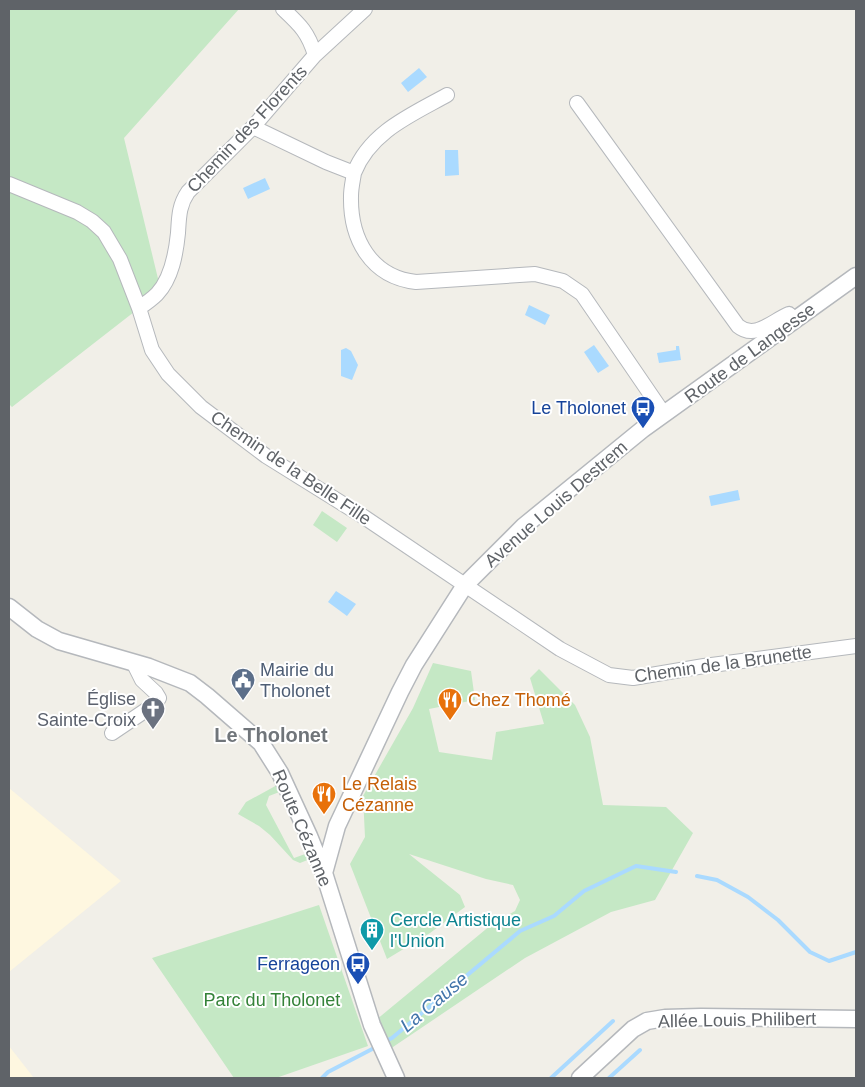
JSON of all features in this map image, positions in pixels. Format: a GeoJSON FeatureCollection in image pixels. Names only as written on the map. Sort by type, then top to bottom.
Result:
{"type":"FeatureCollection","features":[{"type":"Feature","properties":{"kind":"street","name":"Chemin des Florents"},"geometry":{"type":"LineString","coordinates":[[139,308],[157,294],[167,280],[175,256],[179,211],[182,201],[188,192],[252,127],[315,55],[310,38],[283,9]]}},
{"type":"Feature","properties":{"kind":"street"},"geometry":{"type":"LineString","coordinates":[[315,55],[365,9]]}},
{"type":"Feature","properties":{"kind":"street"},"geometry":{"type":"LineString","coordinates":[[447,95],[394,125],[378,137],[359,160],[354,173],[350,194],[356,233],[365,251],[380,269],[403,280],[416,282],[535,274],[563,282],[582,294],[589,302],[664,414]]}},
{"type":"Feature","properties":{"kind":"street"},"geometry":{"type":"LineString","coordinates":[[577,104],[738,326],[744,331],[751,332],[759,330],[789,314],[795,320]]}},
{"type":"Feature","properties":{"kind":"street"},"geometry":{"type":"LineString","coordinates":[[252,127],[354,173]]}},
{"type":"Feature","properties":{"kind":"street","name":"Chemin de la Belle Fille"},"geometry":{"type":"LineString","coordinates":[[9,184],[77,212],[92,221],[104,232],[120,259],[139,308],[147,339],[159,362],[187,395],[266,456],[380,528],[464,585]]}},
{"type":"Feature","properties":{"kind":"street","name":"Route de Langesse"},"geometry":{"type":"LineString","coordinates":[[644,429],[856,276]]}},
{"type":"Feature","properties":{"kind":"street","name":"Avenue Louis Destrem"},"geometry":{"type":"LineString","coordinates":[[324,873],[337,826],[400,692],[418,657],[464,585],[524,526],[644,429]]}},
{"type":"Feature","properties":{"kind":"street","name":"Chemin de la Brunette"},"geometry":{"type":"LineString","coordinates":[[464,585],[560,648],[609,675],[624,678],[643,677],[704,666],[856,646]]}},
{"type":"Feature","properties":{"kind":"street","name":"Route Cézanne"},"geometry":{"type":"LineString","coordinates":[[9,607],[59,642],[166,672],[190,684],[217,704],[261,743],[280,773],[324,873],[372,1024],[381,1048],[396,1078]]}},
{"type":"Feature","properties":{"kind":"street"},"geometry":{"type":"LineString","coordinates":[[112,733],[155,704],[159,698],[142,680],[133,662]]}},
{"type":"Feature","properties":{"kind":"street","name":"Allée Louis Philibert"},"geometry":{"type":"LineString","coordinates":[[580,1078],[633,1029],[647,1021],[665,1018],[701,1017],[856,1019]]}},
{"type":"Feature","properties":{"kind":"shaded area"},"geometry":{"type":"Polygon","coordinates":[[[9,788],[121,881],[9,972],[9,788]]]}},
{"type":"Feature","properties":{"kind":"shaded area"},"geometry":{"type":"Polygon","coordinates":[[[9,1046],[34,1078],[9,1078],[9,1046]]]}},
{"type":"Feature","properties":{"kind":"green space"},"geometry":{"type":"Polygon","coordinates":[[[9,9],[239,9],[124,138],[161,291],[12,407],[9,404],[9,9]]]}},
{"type":"Feature","properties":{"kind":"green space"},"geometry":{"type":"Polygon","coordinates":[[[322,511],[347,528],[337,542],[313,525],[322,511]]]}},
{"type":"Feature","properties":{"kind":"green space"},"geometry":{"type":"Polygon","coordinates":[[[433,663],[471,671],[475,700],[429,709],[439,752],[492,760],[496,732],[544,724],[530,678],[539,669],[575,705],[590,737],[603,805],[666,807],[693,833],[655,900],[611,912],[525,958],[390,1049],[376,1020],[491,925],[515,911],[520,900],[513,885],[486,879],[409,854],[460,895],[465,907],[430,933],[387,959],[350,864],[365,837],[363,796],[413,708],[433,663]]]}},
{"type":"Feature","properties":{"kind":"green space"},"geometry":{"type":"Polygon","coordinates":[[[279,784],[282,791],[269,796],[266,805],[294,858],[308,853],[310,859],[300,863],[293,860],[259,826],[238,814],[246,802],[279,784]]]}},
{"type":"Feature","properties":{"kind":"green space","name":"Parc du Tholonet"},"geometry":{"type":"Polygon","coordinates":[[[319,905],[368,1046],[276,1078],[234,1078],[152,958],[319,905]]]}},
{"type":"Feature","properties":{"kind":"water"},"geometry":{"type":"Polygon","coordinates":[[[419,68],[427,77],[408,92],[401,83],[419,68]]]}},
{"type":"Feature","properties":{"kind":"water"},"geometry":{"type":"Polygon","coordinates":[[[445,150],[458,150],[459,175],[445,176],[445,150]]]}},
{"type":"Feature","properties":{"kind":"water"},"geometry":{"type":"Polygon","coordinates":[[[265,178],[270,189],[248,199],[243,188],[265,178]]]}},
{"type":"Feature","properties":{"kind":"water"},"geometry":{"type":"Polygon","coordinates":[[[529,305],[550,315],[545,325],[525,315],[529,305]]]}},
{"type":"Feature","properties":{"kind":"water"},"geometry":{"type":"Polygon","coordinates":[[[594,345],[609,366],[598,373],[584,352],[594,345]]]}},
{"type":"Feature","properties":{"kind":"water"},"geometry":{"type":"Polygon","coordinates":[[[676,346],[679,346],[681,360],[659,363],[657,353],[676,350],[676,346]]]}},
{"type":"Feature","properties":{"kind":"water"},"geometry":{"type":"Polygon","coordinates":[[[346,348],[351,351],[358,365],[352,380],[341,376],[341,350],[346,348]]]}},
{"type":"Feature","properties":{"kind":"water"},"geometry":{"type":"Polygon","coordinates":[[[738,490],[740,500],[711,506],[709,496],[738,490]]]}},
{"type":"Feature","properties":{"kind":"water"},"geometry":{"type":"Polygon","coordinates":[[[336,591],[356,604],[347,616],[328,602],[336,591]]]}},
{"type":"Feature","properties":{"kind":"waterway","name":"La Cause"},"geometry":{"type":"LineString","coordinates":[[384,1042],[392,1038],[520,931],[554,916],[584,891],[636,866],[676,872]]}},
{"type":"Feature","properties":{"kind":"waterway","name":"La Cause"},"geometry":{"type":"LineString","coordinates":[[697,876],[717,880],[748,897],[778,920],[810,952],[829,961],[856,952]]}},
{"type":"Feature","properties":{"kind":"waterway"},"geometry":{"type":"LineString","coordinates":[[551,1078],[613,1021]]}},
{"type":"Feature","properties":{"kind":"waterway","name":"La Cause"},"geometry":{"type":"LineString","coordinates":[[322,1078],[328,1072],[378,1046]]}},
{"type":"Feature","properties":{"kind":"waterway"},"geometry":{"type":"LineString","coordinates":[[609,1078],[640,1050]]}},
{"type":"Feature","properties":{"kind":"place","name":"Le Tholonet"},"geometry":{"type":"Point","coordinates":[643,429]}},
{"type":"Feature","properties":{"kind":"place","name":"Mairie du Tholonet"},"geometry":{"type":"Point","coordinates":[243,701]}},
{"type":"Feature","properties":{"kind":"place","name":"Chez Thomé"},"geometry":{"type":"Point","coordinates":[450,721]}},
{"type":"Feature","properties":{"kind":"place","name":"Église Sainte-Croix"},"geometry":{"type":"Point","coordinates":[153,730]}},
{"type":"Feature","properties":{"kind":"place","name":"Le Relais Cézanne"},"geometry":{"type":"Point","coordinates":[324,815]}},
{"type":"Feature","properties":{"kind":"place","name":"Cercle Artistique l'Union"},"geometry":{"type":"Point","coordinates":[372,951]}},
{"type":"Feature","properties":{"kind":"place","name":"Ferrageon"},"geometry":{"type":"Point","coordinates":[358,985]}},
{"type":"Feature","properties":{"kind":"district","name":"Le Tholonet"},"geometry":{"type":"Point","coordinates":[271,735]}}]}
